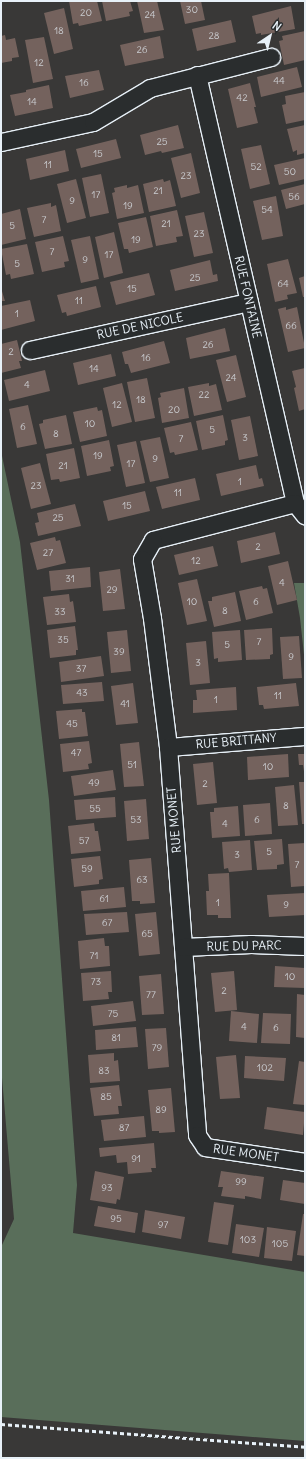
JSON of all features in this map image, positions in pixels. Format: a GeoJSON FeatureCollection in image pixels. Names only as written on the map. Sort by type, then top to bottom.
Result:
{"type":"FeatureCollection","features":[{"type":"Feature","properties":{"kind":"street"},"geometry":{"type":"LineString","coordinates":[[1,142],[93,122],[150,88],[272,57]]}},
{"type":"Feature","properties":{"kind":"street","name":"RUE FONTAINE"},"geometry":{"type":"LineString","coordinates":[[197,75],[295,502],[305,516]]}},
{"type":"Feature","properties":{"kind":"street","name":"RUE DE NICOLE"},"geometry":{"type":"LineString","coordinates":[[30,350],[249,302]]}},
{"type":"Feature","properties":{"kind":"street","name":"RUE MONET"},"geometry":{"type":"LineString","coordinates":[[295,502],[154,540],[142,559],[152,618],[168,747],[197,1135],[204,1147],[305,1162]]}},
{"type":"Feature","properties":{"kind":"street","name":"RUE BRITTANY"},"geometry":{"type":"LineString","coordinates":[[168,747],[305,736]]}},
{"type":"Feature","properties":{"kind":"street","name":"RUE DU PARC"},"geometry":{"type":"LineString","coordinates":[[183,947],[252,944],[305,946]]}},
{"type":"Feature","properties":{"kind":"path"},"geometry":{"type":"LineString","coordinates":[[1,1424],[168,1438],[305,1447]]}},
{"type":"Feature","properties":{"kind":"green space"},"geometry":{"type":"Polygon","coordinates":[[[1,451],[20,542],[49,800],[77,1185],[73,1233],[305,1272],[305,1441],[1,1417],[1,1255],[2,1245],[14,1219],[1,1066],[1,451]]]}},
{"type":"Feature","properties":{"kind":"green space"},"geometry":{"type":"Polygon","coordinates":[[[294,583],[305,583],[305,664],[300,618],[294,583]]]}},
{"type":"Feature","properties":{"kind":"building"},"geometry":{"type":"Polygon","coordinates":[[[69,1],[97,1],[102,21],[79,26],[78,23],[73,24],[69,1]]]}},
{"type":"Feature","properties":{"kind":"building"},"geometry":{"type":"Polygon","coordinates":[[[102,1],[130,1],[133,11],[129,12],[130,16],[106,21],[102,1]]]}},
{"type":"Feature","properties":{"kind":"building"},"geometry":{"type":"Polygon","coordinates":[[[137,1],[157,1],[164,30],[144,33],[137,1]]]}},
{"type":"Feature","properties":{"kind":"building"},"geometry":{"type":"Polygon","coordinates":[[[180,1],[201,1],[205,20],[185,24],[180,1]]]}},
{"type":"Feature","properties":{"kind":"building"},"geometry":{"type":"Polygon","coordinates":[[[291,6],[295,29],[261,35],[261,33],[256,34],[252,16],[291,6]]]}},
{"type":"Feature","properties":{"kind":"building"},"geometry":{"type":"Polygon","coordinates":[[[64,8],[73,49],[54,54],[44,13],[64,8]]]}},
{"type":"Feature","properties":{"kind":"building"},"geometry":{"type":"Polygon","coordinates":[[[231,20],[236,42],[197,51],[192,29],[231,20]]]}},
{"type":"Feature","properties":{"kind":"building"},"geometry":{"type":"Polygon","coordinates":[[[305,31],[305,60],[284,65],[279,41],[283,40],[282,36],[305,31]]]}},
{"type":"Feature","properties":{"kind":"building"},"geometry":{"type":"Polygon","coordinates":[[[5,35],[6,40],[15,38],[19,57],[12,58],[12,61],[1,63],[1,36],[5,35]]]}},
{"type":"Feature","properties":{"kind":"building"},"geometry":{"type":"Polygon","coordinates":[[[160,36],[164,58],[125,66],[120,45],[160,36]]]}},
{"type":"Feature","properties":{"kind":"building"},"geometry":{"type":"Polygon","coordinates":[[[44,37],[53,79],[33,83],[25,40],[44,37]]]}},
{"type":"Feature","properties":{"kind":"building"},"geometry":{"type":"Polygon","coordinates":[[[297,67],[302,87],[261,97],[257,77],[297,67]]]}},
{"type":"Feature","properties":{"kind":"building"},"geometry":{"type":"Polygon","coordinates":[[[99,70],[104,90],[70,98],[65,76],[99,70]]]}},
{"type":"Feature","properties":{"kind":"building"},"geometry":{"type":"Polygon","coordinates":[[[250,83],[258,123],[237,128],[228,89],[250,83]]]}},
{"type":"Feature","properties":{"kind":"building"},"geometry":{"type":"Polygon","coordinates":[[[49,85],[53,108],[15,116],[10,95],[49,85]]]}},
{"type":"Feature","properties":{"kind":"building"},"geometry":{"type":"Polygon","coordinates":[[[305,92],[305,120],[286,124],[282,105],[286,104],[285,96],[305,92]]]}},
{"type":"Feature","properties":{"kind":"building"},"geometry":{"type":"Polygon","coordinates":[[[178,125],[184,148],[145,155],[140,135],[178,125]]]}},
{"type":"Feature","properties":{"kind":"building"},"geometry":{"type":"Polygon","coordinates":[[[305,125],[305,153],[297,155],[297,150],[293,152],[287,129],[305,125]]]}},
{"type":"Feature","properties":{"kind":"building"},"geometry":{"type":"Polygon","coordinates":[[[116,139],[121,158],[81,168],[76,149],[116,139]]]}},
{"type":"Feature","properties":{"kind":"building"},"geometry":{"type":"Polygon","coordinates":[[[261,145],[270,184],[250,189],[241,149],[261,145]]]}},
{"type":"Feature","properties":{"kind":"building"},"geometry":{"type":"Polygon","coordinates":[[[65,150],[69,171],[30,180],[26,159],[65,150]]]}},
{"type":"Feature","properties":{"kind":"building"},"geometry":{"type":"Polygon","coordinates":[[[191,153],[200,193],[181,198],[171,158],[191,153]]]}},
{"type":"Feature","properties":{"kind":"building"},"geometry":{"type":"Polygon","coordinates":[[[305,158],[305,179],[279,185],[274,165],[305,158]]]}},
{"type":"Feature","properties":{"kind":"building"},"geometry":{"type":"Polygon","coordinates":[[[101,174],[109,213],[90,217],[82,178],[101,174]]]}},
{"type":"Feature","properties":{"kind":"building"},"geometry":{"type":"Polygon","coordinates":[[[76,179],[86,218],[67,223],[57,184],[76,179]]]}},
{"type":"Feature","properties":{"kind":"building"},"geometry":{"type":"Polygon","coordinates":[[[163,179],[164,182],[170,180],[176,206],[149,212],[143,184],[163,179]]]}},
{"type":"Feature","properties":{"kind":"building"},"geometry":{"type":"Polygon","coordinates":[[[305,184],[305,204],[286,209],[281,190],[305,184]]]}},
{"type":"Feature","properties":{"kind":"building"},"geometry":{"type":"Polygon","coordinates":[[[127,185],[127,188],[138,185],[144,213],[117,219],[112,193],[115,192],[114,188],[127,185]]]}},
{"type":"Feature","properties":{"kind":"building"},"geometry":{"type":"Polygon","coordinates":[[[276,196],[283,236],[262,240],[253,201],[276,196]]]}},
{"type":"Feature","properties":{"kind":"building"},"geometry":{"type":"Polygon","coordinates":[[[51,203],[51,207],[56,205],[61,231],[34,237],[27,208],[51,203]]]}},
{"type":"Feature","properties":{"kind":"building"},"geometry":{"type":"Polygon","coordinates":[[[20,209],[26,239],[1,245],[1,214],[20,209]]]}},
{"type":"Feature","properties":{"kind":"building"},"geometry":{"type":"Polygon","coordinates":[[[177,210],[183,236],[176,237],[177,242],[156,246],[150,216],[177,210]]]}},
{"type":"Feature","properties":{"kind":"building"},"geometry":{"type":"Polygon","coordinates":[[[204,212],[213,253],[194,257],[185,216],[204,212]]]}},
{"type":"Feature","properties":{"kind":"building"},"geometry":{"type":"Polygon","coordinates":[[[146,217],[153,247],[129,253],[128,249],[124,249],[118,223],[146,217]]]}},
{"type":"Feature","properties":{"kind":"building"},"geometry":{"type":"Polygon","coordinates":[[[114,232],[123,273],[104,278],[95,237],[114,232]]]}},
{"type":"Feature","properties":{"kind":"building"},"geometry":{"type":"Polygon","coordinates":[[[63,236],[69,261],[64,262],[65,267],[42,272],[35,242],[63,236]]]}},
{"type":"Feature","properties":{"kind":"building"},"geometry":{"type":"Polygon","coordinates":[[[90,236],[99,279],[81,283],[71,240],[90,236]]]}},
{"type":"Feature","properties":{"kind":"building"},"geometry":{"type":"Polygon","coordinates":[[[27,244],[34,274],[11,279],[10,274],[6,275],[1,249],[27,244]]]}},
{"type":"Feature","properties":{"kind":"building"},"geometry":{"type":"Polygon","coordinates":[[[288,259],[297,293],[287,295],[288,299],[275,302],[267,264],[288,259]]]}},
{"type":"Feature","properties":{"kind":"building"},"geometry":{"type":"Polygon","coordinates":[[[210,260],[213,275],[217,274],[218,281],[175,291],[170,270],[210,260]]]}},
{"type":"Feature","properties":{"kind":"building"},"geometry":{"type":"Polygon","coordinates":[[[149,273],[155,295],[116,305],[110,282],[149,273]]]}},
{"type":"Feature","properties":{"kind":"building"},"geometry":{"type":"Polygon","coordinates":[[[305,276],[305,297],[303,297],[299,278],[305,276]]]}},
{"type":"Feature","properties":{"kind":"building"},"geometry":{"type":"Polygon","coordinates":[[[96,286],[101,307],[67,316],[66,312],[62,313],[57,295],[96,286]]]}},
{"type":"Feature","properties":{"kind":"building"},"geometry":{"type":"Polygon","coordinates":[[[1,288],[5,301],[1,301],[1,288]]]}},
{"type":"Feature","properties":{"kind":"building"},"geometry":{"type":"Polygon","coordinates":[[[30,300],[35,321],[1,330],[1,306],[30,300]]]}},
{"type":"Feature","properties":{"kind":"building"},"geometry":{"type":"Polygon","coordinates":[[[286,307],[286,310],[297,307],[305,348],[288,352],[278,309],[286,307]]]}},
{"type":"Feature","properties":{"kind":"building"},"geometry":{"type":"Polygon","coordinates":[[[225,328],[230,351],[190,359],[186,338],[225,328]]]}},
{"type":"Feature","properties":{"kind":"building"},"geometry":{"type":"Polygon","coordinates":[[[17,340],[22,361],[19,361],[21,368],[1,373],[1,344],[17,340]]]}},
{"type":"Feature","properties":{"kind":"building"},"geometry":{"type":"Polygon","coordinates":[[[164,341],[170,363],[131,373],[128,364],[125,364],[122,352],[164,341]]]}},
{"type":"Feature","properties":{"kind":"building"},"geometry":{"type":"Polygon","coordinates":[[[111,354],[116,376],[78,385],[73,363],[111,354]]]}},
{"type":"Feature","properties":{"kind":"building"},"geometry":{"type":"Polygon","coordinates":[[[236,355],[246,397],[227,402],[216,360],[236,355]]]}},
{"type":"Feature","properties":{"kind":"building"},"geometry":{"type":"Polygon","coordinates":[[[305,368],[305,409],[299,411],[292,371],[305,368]]]}},
{"type":"Feature","properties":{"kind":"building"},"geometry":{"type":"Polygon","coordinates":[[[45,370],[50,391],[9,401],[4,380],[45,370]]]}},
{"type":"Feature","properties":{"kind":"building"},"geometry":{"type":"Polygon","coordinates":[[[147,378],[155,418],[135,422],[127,382],[147,378]]]}},
{"type":"Feature","properties":{"kind":"building"},"geometry":{"type":"Polygon","coordinates":[[[122,383],[132,422],[112,427],[103,388],[122,383]]]}},
{"type":"Feature","properties":{"kind":"building"},"geometry":{"type":"Polygon","coordinates":[[[209,383],[209,386],[216,384],[222,410],[194,416],[188,387],[209,383]]]}},
{"type":"Feature","properties":{"kind":"building"},"geometry":{"type":"Polygon","coordinates":[[[184,388],[189,418],[162,423],[158,398],[161,397],[160,393],[184,388]]]}},
{"type":"Feature","properties":{"kind":"building"},"geometry":{"type":"Polygon","coordinates":[[[28,405],[37,444],[17,448],[9,409],[28,405]]]}},
{"type":"Feature","properties":{"kind":"building"},"geometry":{"type":"Polygon","coordinates":[[[97,407],[98,411],[102,410],[107,436],[80,442],[73,412],[97,407]]]}},
{"type":"Feature","properties":{"kind":"building"},"geometry":{"type":"Polygon","coordinates":[[[66,415],[72,444],[45,449],[39,424],[43,423],[43,420],[66,415]]]}},
{"type":"Feature","properties":{"kind":"building"},"geometry":{"type":"Polygon","coordinates":[[[223,415],[228,440],[225,441],[225,445],[202,450],[196,421],[223,415]]]}},
{"type":"Feature","properties":{"kind":"building"},"geometry":{"type":"Polygon","coordinates":[[[250,416],[258,456],[239,460],[231,420],[250,416]]]}},
{"type":"Feature","properties":{"kind":"building"},"geometry":{"type":"Polygon","coordinates":[[[191,422],[198,450],[175,455],[174,452],[170,453],[164,428],[191,422]]]}},
{"type":"Feature","properties":{"kind":"building"},"geometry":{"type":"Polygon","coordinates":[[[160,437],[169,478],[150,482],[140,441],[160,437]]]}},
{"type":"Feature","properties":{"kind":"building"},"geometry":{"type":"Polygon","coordinates":[[[109,440],[114,466],[110,467],[111,471],[87,476],[81,446],[109,440]]]}},
{"type":"Feature","properties":{"kind":"building"},"geometry":{"type":"Polygon","coordinates":[[[136,441],[145,483],[126,487],[117,445],[136,441]]]}},
{"type":"Feature","properties":{"kind":"building"},"geometry":{"type":"Polygon","coordinates":[[[74,448],[80,478],[60,482],[59,479],[51,480],[46,454],[74,448]]]}},
{"type":"Feature","properties":{"kind":"building"},"geometry":{"type":"Polygon","coordinates":[[[40,463],[51,504],[31,509],[21,468],[40,463]]]}},
{"type":"Feature","properties":{"kind":"building"},"geometry":{"type":"Polygon","coordinates":[[[256,465],[259,479],[262,478],[264,486],[221,496],[216,474],[256,465]]]}},
{"type":"Feature","properties":{"kind":"building"},"geometry":{"type":"Polygon","coordinates":[[[195,478],[200,500],[162,509],[156,487],[195,478]]]}},
{"type":"Feature","properties":{"kind":"building"},"geometry":{"type":"Polygon","coordinates":[[[145,491],[150,511],[108,521],[103,501],[145,491]]]}},
{"type":"Feature","properties":{"kind":"building"},"geometry":{"type":"Polygon","coordinates":[[[75,504],[81,526],[38,536],[35,523],[39,522],[37,513],[75,504]]]}},
{"type":"Feature","properties":{"kind":"building"},"geometry":{"type":"Polygon","coordinates":[[[275,532],[280,554],[241,563],[237,541],[275,532]]]}},
{"type":"Feature","properties":{"kind":"building"},"geometry":{"type":"Polygon","coordinates":[[[55,537],[56,541],[60,540],[66,563],[37,570],[30,543],[55,537]]]}},
{"type":"Feature","properties":{"kind":"building"},"geometry":{"type":"Polygon","coordinates":[[[213,546],[218,566],[179,575],[174,555],[213,546]]]}},
{"type":"Feature","properties":{"kind":"building"},"geometry":{"type":"Polygon","coordinates":[[[288,561],[297,600],[277,605],[268,566],[288,561]]]}},
{"type":"Feature","properties":{"kind":"building"},"geometry":{"type":"Polygon","coordinates":[[[90,567],[91,587],[51,591],[49,571],[90,567]]]}},
{"type":"Feature","properties":{"kind":"building"},"geometry":{"type":"Polygon","coordinates":[[[120,569],[125,609],[103,611],[99,572],[120,569]]]}},
{"type":"Feature","properties":{"kind":"building"},"geometry":{"type":"Polygon","coordinates":[[[197,579],[207,621],[187,625],[178,583],[197,579]]]}},
{"type":"Feature","properties":{"kind":"building"},"geometry":{"type":"Polygon","coordinates":[[[262,586],[263,589],[267,588],[273,613],[246,620],[239,591],[262,586]]]}},
{"type":"Feature","properties":{"kind":"building"},"geometry":{"type":"Polygon","coordinates":[[[235,592],[241,621],[214,627],[208,601],[212,601],[212,597],[235,592]]]}},
{"type":"Feature","properties":{"kind":"building"},"geometry":{"type":"Polygon","coordinates":[[[69,594],[70,602],[73,601],[76,622],[47,625],[43,597],[69,594]]]}},
{"type":"Feature","properties":{"kind":"building"},"geometry":{"type":"Polygon","coordinates":[[[75,626],[78,650],[76,650],[76,655],[50,658],[47,630],[75,626]]]}},
{"type":"Feature","properties":{"kind":"building"},"geometry":{"type":"Polygon","coordinates":[[[272,628],[273,654],[270,655],[270,659],[246,660],[244,630],[272,628]]]}},
{"type":"Feature","properties":{"kind":"building"},"geometry":{"type":"Polygon","coordinates":[[[127,630],[131,671],[111,673],[107,632],[127,630]]]}},
{"type":"Feature","properties":{"kind":"building"},"geometry":{"type":"Polygon","coordinates":[[[240,630],[242,660],[218,662],[218,658],[214,659],[212,632],[240,630]]]}},
{"type":"Feature","properties":{"kind":"building"},"geometry":{"type":"Polygon","coordinates":[[[299,636],[302,678],[283,679],[280,637],[299,636]]]}},
{"type":"Feature","properties":{"kind":"building"},"geometry":{"type":"Polygon","coordinates":[[[206,641],[210,683],[190,685],[186,643],[206,641]]]}},
{"type":"Feature","properties":{"kind":"building"},"geometry":{"type":"Polygon","coordinates":[[[101,656],[104,676],[61,682],[59,662],[101,656]]]}},
{"type":"Feature","properties":{"kind":"building"},"geometry":{"type":"Polygon","coordinates":[[[102,682],[104,701],[63,704],[61,685],[102,682]]]}},
{"type":"Feature","properties":{"kind":"building"},"geometry":{"type":"Polygon","coordinates":[[[133,683],[138,723],[116,725],[111,686],[133,683]]]}},
{"type":"Feature","properties":{"kind":"building"},"geometry":{"type":"Polygon","coordinates":[[[296,683],[299,706],[264,709],[263,705],[259,705],[257,687],[296,683]]]}},
{"type":"Feature","properties":{"kind":"building"},"geometry":{"type":"Polygon","coordinates":[[[236,687],[237,710],[193,713],[193,700],[197,700],[196,690],[236,687]]]}},
{"type":"Feature","properties":{"kind":"building"},"geometry":{"type":"Polygon","coordinates":[[[82,709],[82,712],[85,712],[88,736],[59,739],[56,711],[82,709]]]}},
{"type":"Feature","properties":{"kind":"building"},"geometry":{"type":"Polygon","coordinates":[[[89,741],[92,763],[88,764],[89,769],[63,772],[60,744],[89,741]]]}},
{"type":"Feature","properties":{"kind":"building"},"geometry":{"type":"Polygon","coordinates":[[[139,742],[144,786],[124,787],[120,744],[139,742]]]}},
{"type":"Feature","properties":{"kind":"building"},"geometry":{"type":"Polygon","coordinates":[[[288,754],[289,777],[248,780],[247,757],[288,754]]]}},
{"type":"Feature","properties":{"kind":"building"},"geometry":{"type":"Polygon","coordinates":[[[298,754],[305,754],[305,778],[303,765],[299,765],[298,754]]]}},
{"type":"Feature","properties":{"kind":"building"},"geometry":{"type":"Polygon","coordinates":[[[213,762],[217,803],[197,805],[193,764],[213,762]]]}},
{"type":"Feature","properties":{"kind":"building"},"geometry":{"type":"Polygon","coordinates":[[[113,770],[116,790],[74,796],[71,776],[113,770]]]}},
{"type":"Feature","properties":{"kind":"building"},"geometry":{"type":"Polygon","coordinates":[[[299,782],[305,782],[305,824],[302,824],[299,782]]]}},
{"type":"Feature","properties":{"kind":"building"},"geometry":{"type":"Polygon","coordinates":[[[294,785],[298,825],[278,826],[275,787],[294,785]]]}},
{"type":"Feature","properties":{"kind":"building"},"geometry":{"type":"Polygon","coordinates":[[[115,797],[116,817],[76,820],[74,800],[115,797]]]}},
{"type":"Feature","properties":{"kind":"building"},"geometry":{"type":"Polygon","coordinates":[[[146,799],[149,839],[127,841],[124,801],[146,799]]]}},
{"type":"Feature","properties":{"kind":"building"},"geometry":{"type":"Polygon","coordinates":[[[270,803],[272,834],[245,836],[243,805],[270,803]]]}},
{"type":"Feature","properties":{"kind":"building"},"geometry":{"type":"Polygon","coordinates":[[[238,806],[240,836],[212,838],[210,812],[214,812],[214,808],[238,806]]]}},
{"type":"Feature","properties":{"kind":"building"},"geometry":{"type":"Polygon","coordinates":[[[94,823],[95,831],[98,831],[101,851],[71,854],[68,826],[94,823]]]}},
{"type":"Feature","properties":{"kind":"building"},"geometry":{"type":"Polygon","coordinates":[[[282,839],[284,864],[277,865],[277,869],[257,870],[254,841],[282,839]]]}},
{"type":"Feature","properties":{"kind":"building"},"geometry":{"type":"Polygon","coordinates":[[[250,840],[252,870],[229,872],[228,868],[224,869],[222,842],[250,840]]]}},
{"type":"Feature","properties":{"kind":"building"},"geometry":{"type":"Polygon","coordinates":[[[305,843],[305,886],[291,887],[288,844],[305,843]]]}},
{"type":"Feature","properties":{"kind":"building"},"geometry":{"type":"Polygon","coordinates":[[[100,856],[103,879],[99,880],[99,884],[74,887],[71,859],[100,856]]]}},
{"type":"Feature","properties":{"kind":"building"},"geometry":{"type":"Polygon","coordinates":[[[151,858],[155,903],[140,904],[140,901],[132,901],[129,860],[151,858]]]}},
{"type":"Feature","properties":{"kind":"building"},"geometry":{"type":"Polygon","coordinates":[[[229,873],[231,918],[218,918],[218,915],[207,915],[206,891],[209,891],[208,874],[229,873]]]}},
{"type":"Feature","properties":{"kind":"building"},"geometry":{"type":"Polygon","coordinates":[[[124,887],[126,907],[83,911],[81,891],[124,887]]]}},
{"type":"Feature","properties":{"kind":"building"},"geometry":{"type":"Polygon","coordinates":[[[305,893],[305,915],[269,917],[267,895],[305,893]]]}},
{"type":"Feature","properties":{"kind":"building"},"geometry":{"type":"Polygon","coordinates":[[[127,912],[129,932],[86,935],[84,914],[127,912]]]}},
{"type":"Feature","properties":{"kind":"building"},"geometry":{"type":"Polygon","coordinates":[[[156,912],[160,954],[139,956],[135,914],[156,912]]]}},
{"type":"Feature","properties":{"kind":"building"},"geometry":{"type":"Polygon","coordinates":[[[104,938],[105,946],[109,946],[110,966],[80,969],[78,941],[104,938]]]}},
{"type":"Feature","properties":{"kind":"building"},"geometry":{"type":"Polygon","coordinates":[[[275,966],[305,968],[305,988],[274,987],[275,966]]]}},
{"type":"Feature","properties":{"kind":"building"},"geometry":{"type":"Polygon","coordinates":[[[111,971],[112,992],[108,992],[109,999],[83,1001],[81,973],[111,971]]]}},
{"type":"Feature","properties":{"kind":"building"},"geometry":{"type":"Polygon","coordinates":[[[234,971],[237,1010],[215,1012],[211,973],[234,971]]]}},
{"type":"Feature","properties":{"kind":"building"},"geometry":{"type":"Polygon","coordinates":[[[161,974],[164,1014],[142,1015],[139,976],[161,974]]]}},
{"type":"Feature","properties":{"kind":"building"},"geometry":{"type":"Polygon","coordinates":[[[297,994],[305,995],[305,1038],[296,1037],[297,994]]]}},
{"type":"Feature","properties":{"kind":"building"},"geometry":{"type":"Polygon","coordinates":[[[133,1001],[136,1021],[93,1026],[91,1006],[133,1001]]]}},
{"type":"Feature","properties":{"kind":"building"},"geometry":{"type":"Polygon","coordinates":[[[231,1011],[259,1014],[257,1043],[229,1041],[231,1011]]]}},
{"type":"Feature","properties":{"kind":"building"},"geometry":{"type":"Polygon","coordinates":[[[263,1013],[291,1014],[290,1044],[261,1043],[263,1013]]]}},
{"type":"Feature","properties":{"kind":"building"},"geometry":{"type":"Polygon","coordinates":[[[136,1027],[138,1047],[96,1050],[95,1030],[136,1027]]]}},
{"type":"Feature","properties":{"kind":"building"},"geometry":{"type":"Polygon","coordinates":[[[166,1028],[169,1067],[148,1069],[145,1029],[166,1028]]]}},
{"type":"Feature","properties":{"kind":"building"},"geometry":{"type":"Polygon","coordinates":[[[114,1053],[114,1061],[118,1060],[120,1081],[90,1083],[88,1055],[114,1053]]]}},
{"type":"Feature","properties":{"kind":"building"},"geometry":{"type":"Polygon","coordinates":[[[236,1055],[240,1098],[220,1099],[216,1057],[236,1055]]]}},
{"type":"Feature","properties":{"kind":"building"},"geometry":{"type":"Polygon","coordinates":[[[245,1056],[286,1058],[284,1081],[244,1078],[245,1056]]]}},
{"type":"Feature","properties":{"kind":"building"},"geometry":{"type":"Polygon","coordinates":[[[299,1061],[305,1062],[305,1105],[293,1104],[299,1061]]]}},
{"type":"Feature","properties":{"kind":"building"},"geometry":{"type":"Polygon","coordinates":[[[119,1085],[122,1106],[118,1106],[119,1114],[94,1116],[90,1088],[119,1085]]]}},
{"type":"Feature","properties":{"kind":"building"},"geometry":{"type":"Polygon","coordinates":[[[171,1088],[175,1132],[159,1133],[159,1131],[152,1131],[148,1090],[171,1088]]]}},
{"type":"Feature","properties":{"kind":"building"},"geometry":{"type":"Polygon","coordinates":[[[267,1107],[305,1112],[303,1135],[264,1129],[267,1107]]]}},
{"type":"Feature","properties":{"kind":"building"},"geometry":{"type":"Polygon","coordinates":[[[144,1116],[146,1137],[104,1141],[101,1120],[144,1116]]]}},
{"type":"Feature","properties":{"kind":"building"},"geometry":{"type":"Polygon","coordinates":[[[154,1143],[156,1168],[151,1168],[152,1172],[128,1174],[127,1162],[117,1163],[116,1155],[100,1157],[99,1148],[154,1143]]]}},
{"type":"Feature","properties":{"kind":"building"},"geometry":{"type":"Polygon","coordinates":[[[95,1171],[124,1177],[120,1200],[117,1199],[116,1204],[90,1200],[95,1171]]]}},
{"type":"Feature","properties":{"kind":"building"},"geometry":{"type":"Polygon","coordinates":[[[221,1171],[264,1177],[261,1199],[245,1196],[245,1199],[221,1196],[223,1187],[218,1187],[221,1171]]]}},
{"type":"Feature","properties":{"kind":"building"},"geometry":{"type":"Polygon","coordinates":[[[283,1180],[305,1183],[305,1204],[280,1200],[283,1180]]]}},
{"type":"Feature","properties":{"kind":"building"},"geometry":{"type":"Polygon","coordinates":[[[214,1202],[234,1205],[228,1245],[208,1242],[214,1202]]]}},
{"type":"Feature","properties":{"kind":"building"},"geometry":{"type":"Polygon","coordinates":[[[98,1206],[138,1213],[135,1233],[94,1226],[98,1206]]]}},
{"type":"Feature","properties":{"kind":"building"},"geometry":{"type":"Polygon","coordinates":[[[145,1210],[185,1217],[181,1239],[142,1232],[145,1210]]]}},
{"type":"Feature","properties":{"kind":"building"},"geometry":{"type":"Polygon","coordinates":[[[303,1214],[305,1214],[305,1256],[297,1255],[303,1214]]]}},
{"type":"Feature","properties":{"kind":"building"},"geometry":{"type":"Polygon","coordinates":[[[236,1224],[264,1228],[259,1257],[232,1253],[236,1224]]]}},
{"type":"Feature","properties":{"kind":"building"},"geometry":{"type":"Polygon","coordinates":[[[267,1227],[296,1231],[292,1261],[264,1258],[267,1227]]]}}]}
